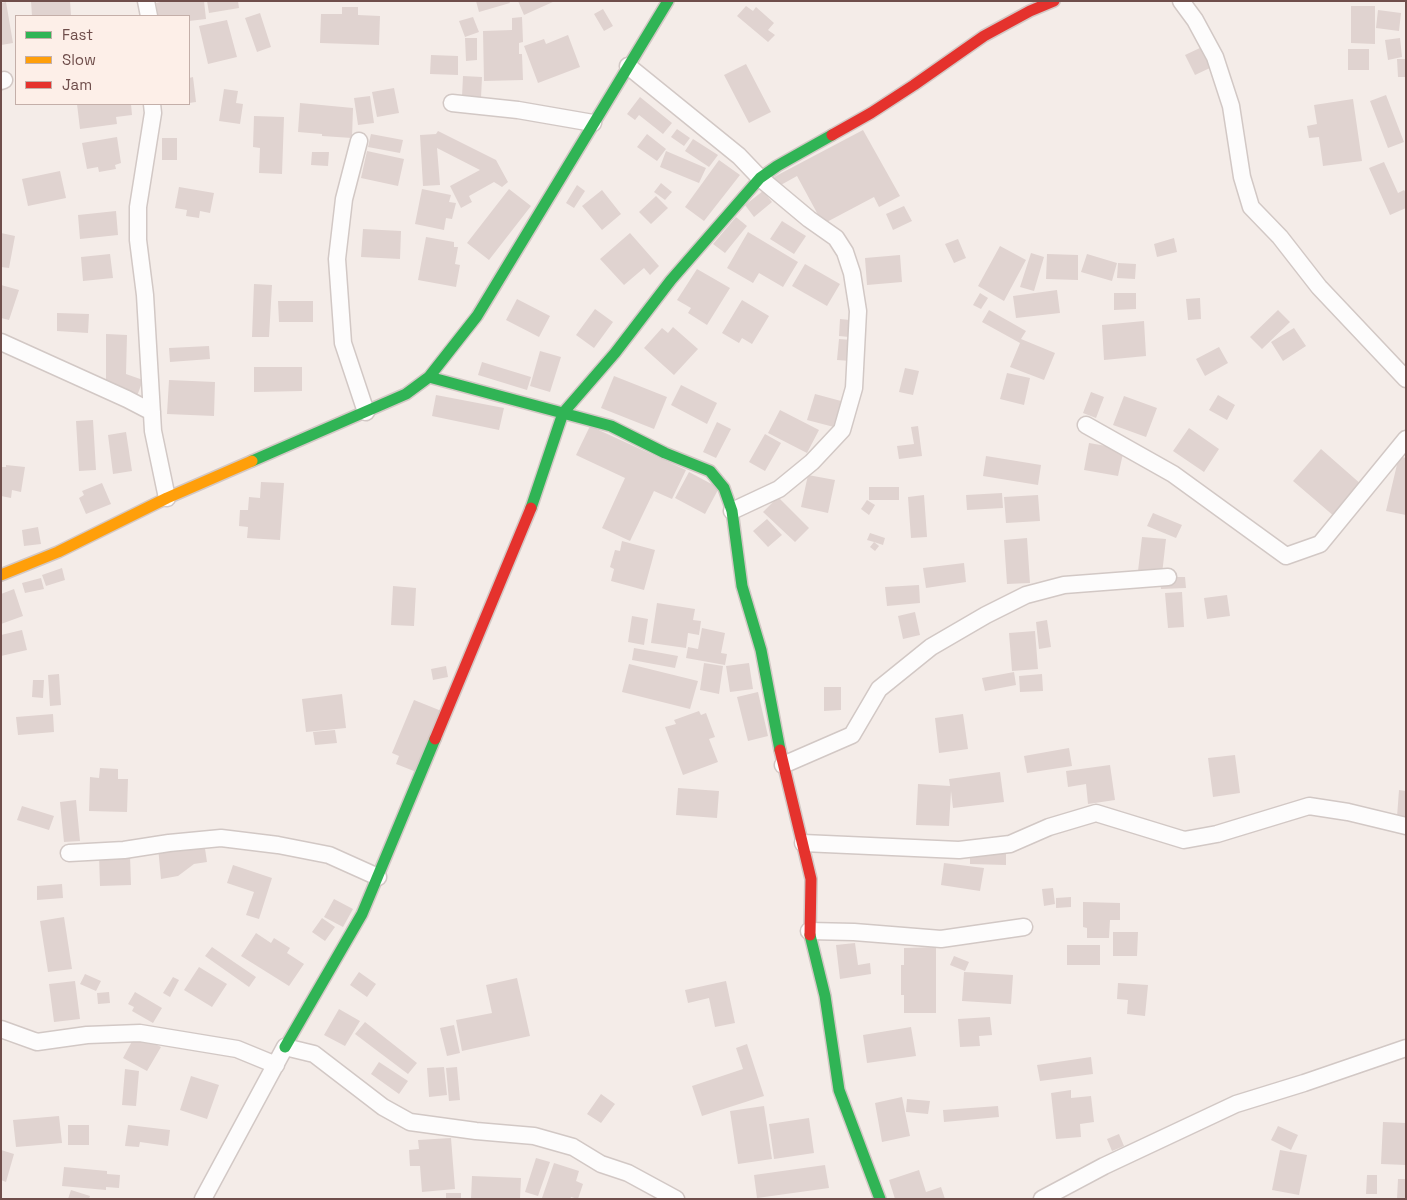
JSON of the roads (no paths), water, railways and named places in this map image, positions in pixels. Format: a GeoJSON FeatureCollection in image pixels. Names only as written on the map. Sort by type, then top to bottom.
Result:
{"type":"FeatureCollection","features":[{"type":"Feature","properties":{"kind":"street"},"geometry":{"type":"LineString","coordinates":[[146,1],[149,15]]}},
{"type":"Feature","properties":{"kind":"street"},"geometry":{"type":"LineString","coordinates":[[1,575],[58,552],[167,498],[406,394],[429,377],[477,316],[668,1]]}},
{"type":"Feature","properties":{"kind":"street"},"geometry":{"type":"LineString","coordinates":[[203,1199],[285,1047],[362,914],[524,527],[563,413],[615,354],[671,280],[760,178],[776,166],[878,108],[984,36],[1030,11],[1054,1]]}},
{"type":"Feature","properties":{"kind":"street"},"geometry":{"type":"LineString","coordinates":[[1181,1],[1196,20],[1216,57],[1230,106],[1242,177],[1251,207],[1280,237],[1319,287],[1406,379]]}},
{"type":"Feature","properties":{"kind":"street"},"geometry":{"type":"LineString","coordinates":[[628,66],[739,156],[760,178],[809,219],[836,238],[845,252],[852,273],[858,311],[854,388],[842,430],[812,462],[779,489],[732,511]]}},
{"type":"Feature","properties":{"kind":"street"},"geometry":{"type":"LineString","coordinates":[[452,103],[518,110],[593,123]]}},
{"type":"Feature","properties":{"kind":"street"},"geometry":{"type":"LineString","coordinates":[[152,105],[138,207],[138,240],[145,295],[153,431],[167,498]]}},
{"type":"Feature","properties":{"kind":"street"},"geometry":{"type":"LineString","coordinates":[[360,140],[344,199],[337,259],[343,343],[366,412]]}},
{"type":"Feature","properties":{"kind":"street"},"geometry":{"type":"LineString","coordinates":[[1,342],[127,398],[152,412]]}},
{"type":"Feature","properties":{"kind":"street"},"geometry":{"type":"LineString","coordinates":[[429,377],[611,426],[665,453],[710,472],[724,488],[732,511],[742,586],[761,650],[783,765],[811,879],[809,930],[825,996],[839,1090],[880,1199]]}},
{"type":"Feature","properties":{"kind":"street"},"geometry":{"type":"LineString","coordinates":[[1086,425],[1172,474],[1286,556],[1320,544],[1406,440]]}},
{"type":"Feature","properties":{"kind":"street"},"geometry":{"type":"LineString","coordinates":[[783,765],[852,735],[879,689],[932,647],[986,615],[1026,595],[1064,585],[1168,577]]}},
{"type":"Feature","properties":{"kind":"street"},"geometry":{"type":"LineString","coordinates":[[803,842],[959,850],[1010,844],[1048,827],[1096,813],[1184,840],[1217,834],[1309,806],[1348,812],[1406,826]]}},
{"type":"Feature","properties":{"kind":"street"},"geometry":{"type":"LineString","coordinates":[[70,853],[124,850],[221,838],[278,845],[329,855],[378,877]]}},
{"type":"Feature","properties":{"kind":"street"},"geometry":{"type":"LineString","coordinates":[[809,930],[941,940],[1024,927]]}},
{"type":"Feature","properties":{"kind":"street"},"geometry":{"type":"LineString","coordinates":[[1,1029],[37,1042],[87,1035],[140,1033],[238,1049],[276,1065]]}},
{"type":"Feature","properties":{"kind":"street"},"geometry":{"type":"LineString","coordinates":[[285,1047],[314,1054],[383,1107],[410,1122],[542,1138],[573,1147],[601,1164],[628,1173],[676,1199]]}},
{"type":"Feature","properties":{"kind":"street"},"geometry":{"type":"LineString","coordinates":[[1042,1199],[1104,1166],[1236,1104],[1406,1048]]}}]}
